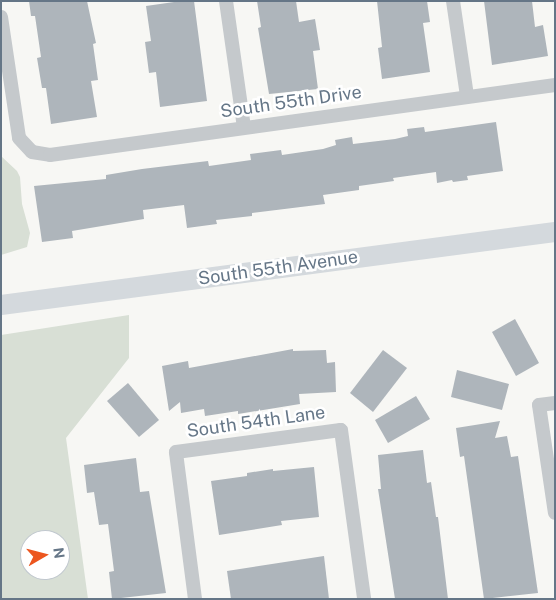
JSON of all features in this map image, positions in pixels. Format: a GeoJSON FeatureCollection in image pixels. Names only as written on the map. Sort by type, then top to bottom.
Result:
{"type":"FeatureCollection","features":[{"type":"Feature","properties":{"kind":"street"},"geometry":{"type":"LineString","coordinates":[[226,1],[244,127]]}},
{"type":"Feature","properties":{"kind":"street"},"geometry":{"type":"LineString","coordinates":[[453,1],[467,96]]}},
{"type":"Feature","properties":{"kind":"street","name":"South 55th Drive"},"geometry":{"type":"LineString","coordinates":[[1,17],[19,138],[32,152],[50,155],[555,85]]}},
{"type":"Feature","properties":{"kind":"street","name":"South 55th Avenue"},"geometry":{"type":"LineString","coordinates":[[1,305],[555,232]]}},
{"type":"Feature","properties":{"kind":"street"},"geometry":{"type":"LineString","coordinates":[[555,403],[539,405],[555,513]]}},
{"type":"Feature","properties":{"kind":"street","name":"South 54th Lane"},"geometry":{"type":"LineString","coordinates":[[195,599],[176,452],[341,430],[364,599]]}},
{"type":"Feature","properties":{"kind":"shaded area"},"geometry":{"type":"Polygon","coordinates":[[[1,156],[17,171],[20,177],[22,204],[30,233],[27,247],[1,255],[1,156]]]}},
{"type":"Feature","properties":{"kind":"shaded area"},"geometry":{"type":"Polygon","coordinates":[[[129,315],[129,358],[66,438],[88,599],[1,599],[1,335],[129,315]]]}},
{"type":"Feature","properties":{"kind":"building"},"geometry":{"type":"Polygon","coordinates":[[[29,1],[87,1],[96,43],[93,44],[98,80],[91,81],[97,117],[51,124],[46,88],[42,88],[37,58],[41,57],[35,16],[31,16],[29,1]]]}},
{"type":"Feature","properties":{"kind":"building"},"geometry":{"type":"Polygon","coordinates":[[[194,1],[207,101],[160,107],[156,72],[149,73],[145,42],[151,41],[146,6],[194,1]]]}},
{"type":"Feature","properties":{"kind":"building"},"geometry":{"type":"Polygon","coordinates":[[[257,1],[296,1],[299,22],[315,19],[320,50],[313,51],[318,89],[269,94],[258,28],[261,27],[257,1]]]}},
{"type":"Feature","properties":{"kind":"building"},"geometry":{"type":"Polygon","coordinates":[[[377,1],[427,1],[430,22],[423,23],[430,72],[382,79],[378,48],[382,47],[377,1]]]}},
{"type":"Feature","properties":{"kind":"building"},"geometry":{"type":"Polygon","coordinates":[[[484,1],[532,1],[535,27],[543,25],[548,56],[492,65],[484,1]]]}},
{"type":"Feature","properties":{"kind":"building"},"geometry":{"type":"Polygon","coordinates":[[[496,122],[503,171],[467,176],[468,180],[453,182],[452,180],[437,183],[436,172],[393,178],[394,181],[359,186],[359,190],[323,195],[325,204],[252,213],[252,216],[216,220],[217,224],[187,228],[184,205],[143,210],[144,219],[72,231],[73,238],[42,242],[34,186],[106,179],[106,175],[208,161],[209,166],[251,160],[250,154],[281,150],[282,155],[323,149],[336,145],[335,140],[352,137],[353,144],[395,139],[408,136],[407,129],[424,127],[425,132],[496,122]]]}},
{"type":"Feature","properties":{"kind":"building"},"geometry":{"type":"Polygon","coordinates":[[[515,319],[539,363],[516,376],[492,332],[515,319]]]}},
{"type":"Feature","properties":{"kind":"building"},"geometry":{"type":"Polygon","coordinates":[[[293,349],[293,351],[326,350],[327,363],[335,362],[336,392],[299,394],[300,404],[238,414],[238,411],[205,416],[204,409],[181,413],[180,402],[169,411],[162,366],[188,361],[189,368],[293,349]]]}},
{"type":"Feature","properties":{"kind":"building"},"geometry":{"type":"Polygon","coordinates":[[[383,350],[407,368],[373,412],[350,393],[383,350]]]}},
{"type":"Feature","properties":{"kind":"building"},"geometry":{"type":"Polygon","coordinates":[[[457,370],[509,384],[502,410],[451,397],[457,370]]]}},
{"type":"Feature","properties":{"kind":"building"},"geometry":{"type":"Polygon","coordinates":[[[128,383],[159,420],[139,437],[107,401],[128,383]]]}},
{"type":"Feature","properties":{"kind":"building"},"geometry":{"type":"Polygon","coordinates":[[[416,396],[430,419],[388,443],[375,420],[416,396]]]}},
{"type":"Feature","properties":{"kind":"building"},"geometry":{"type":"Polygon","coordinates":[[[500,421],[495,438],[507,436],[511,457],[518,456],[538,593],[484,599],[464,456],[460,457],[456,428],[500,421]]]}},
{"type":"Feature","properties":{"kind":"building"},"geometry":{"type":"Polygon","coordinates":[[[423,450],[427,483],[431,482],[436,517],[438,517],[448,599],[395,599],[378,489],[381,489],[378,455],[423,450]]]}},
{"type":"Feature","properties":{"kind":"building"},"geometry":{"type":"Polygon","coordinates":[[[136,458],[140,492],[149,491],[166,593],[112,599],[109,572],[114,571],[108,524],[99,525],[94,492],[87,493],[84,465],[136,458]]]}},
{"type":"Feature","properties":{"kind":"building"},"geometry":{"type":"Polygon","coordinates":[[[314,467],[319,517],[281,521],[282,525],[219,535],[211,481],[247,476],[247,473],[273,469],[273,471],[314,467]]]}},
{"type":"Feature","properties":{"kind":"building"},"geometry":{"type":"Polygon","coordinates":[[[324,556],[329,599],[231,599],[227,571],[324,556]]]}}]}
